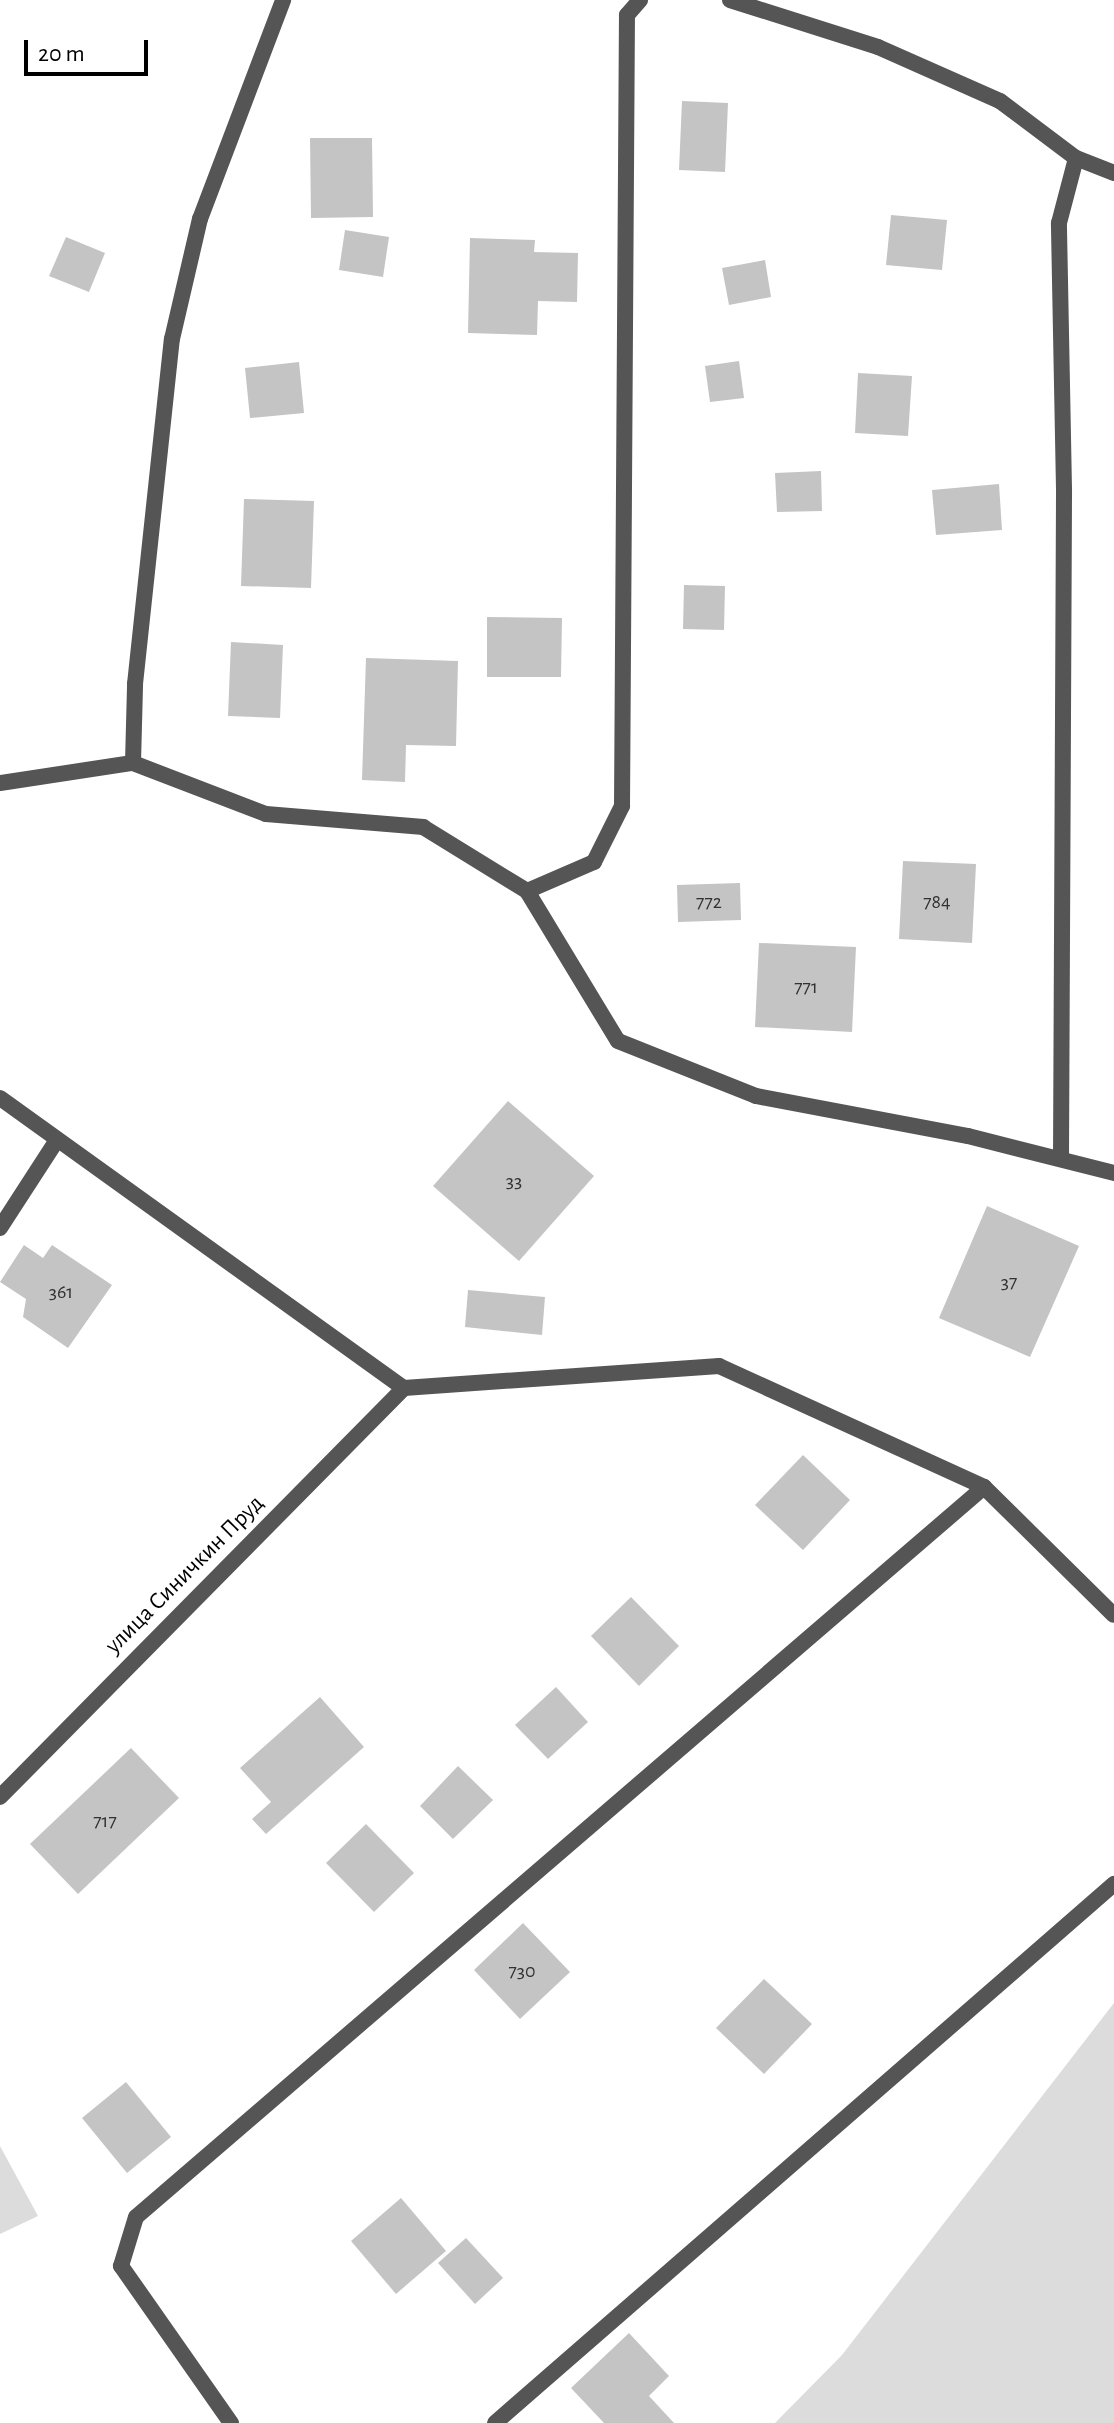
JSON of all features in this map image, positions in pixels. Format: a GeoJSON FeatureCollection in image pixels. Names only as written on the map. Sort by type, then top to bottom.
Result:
{"type":"FeatureCollection","features":[{"type":"Feature","properties":{"kind":"street"},"geometry":{"type":"LineString","coordinates":[[133,763],[135,684],[172,339],[200,219],[283,0]]}},
{"type":"Feature","properties":{"kind":"street"},"geometry":{"type":"LineString","coordinates":[[527,891],[594,862],[622,806],[627,15],[640,0]]}},
{"type":"Feature","properties":{"kind":"street"},"geometry":{"type":"LineString","coordinates":[[730,0],[878,47],[1000,101],[1076,158],[1114,173]]}},
{"type":"Feature","properties":{"kind":"street"},"geometry":{"type":"LineString","coordinates":[[1061,1158],[1064,489],[1059,223],[1076,158]]}},
{"type":"Feature","properties":{"kind":"street"},"geometry":{"type":"LineString","coordinates":[[0,783],[133,763],[266,814],[423,827],[527,891],[618,1041],[756,1096],[1061,1158],[1114,1173]]}},
{"type":"Feature","properties":{"kind":"street"},"geometry":{"type":"LineString","coordinates":[[0,1098],[404,1388],[719,1366],[984,1487],[1114,1615]]}},
{"type":"Feature","properties":{"kind":"street"},"geometry":{"type":"LineString","coordinates":[[0,1228],[57,1140]]}},
{"type":"Feature","properties":{"kind":"street","name":"улица Синичкин Пруд"},"geometry":{"type":"LineString","coordinates":[[0,1797],[404,1388]]}},
{"type":"Feature","properties":{"kind":"street"},"geometry":{"type":"LineString","coordinates":[[231,2423],[121,2266],[136,2217],[984,1487]]}},
{"type":"Feature","properties":{"kind":"street"},"geometry":{"type":"LineString","coordinates":[[495,2423],[1114,1884]]}},
{"type":"Feature","properties":{"kind":"shaded area"},"geometry":{"type":"Polygon","coordinates":[[[1114,2003],[1114,2423],[775,2423],[842,2355],[1114,2003]]]}},
{"type":"Feature","properties":{"kind":"shaded area"},"geometry":{"type":"Polygon","coordinates":[[[0,2146],[38,2216],[0,2234],[0,2146]]]}},
{"type":"Feature","properties":{"kind":"building"},"geometry":{"type":"Polygon","coordinates":[[[682,101],[728,103],[725,172],[679,170],[682,101]]]}},
{"type":"Feature","properties":{"kind":"building"},"geometry":{"type":"Polygon","coordinates":[[[310,138],[372,138],[373,217],[311,218],[310,138]]]}},
{"type":"Feature","properties":{"kind":"building"},"geometry":{"type":"Polygon","coordinates":[[[891,215],[947,220],[942,270],[886,265],[891,215]]]}},
{"type":"Feature","properties":{"kind":"building"},"geometry":{"type":"Polygon","coordinates":[[[345,230],[389,237],[383,277],[339,270],[345,230]]]}},
{"type":"Feature","properties":{"kind":"building"},"geometry":{"type":"Polygon","coordinates":[[[66,237],[105,253],[89,292],[49,276],[66,237]]]}},
{"type":"Feature","properties":{"kind":"building"},"geometry":{"type":"Polygon","coordinates":[[[470,238],[535,240],[534,252],[578,253],[577,302],[538,301],[537,335],[468,333],[470,238]]]}},
{"type":"Feature","properties":{"kind":"building"},"geometry":{"type":"Polygon","coordinates":[[[765,260],[771,297],[729,305],[722,268],[765,260]]]}},
{"type":"Feature","properties":{"kind":"building"},"geometry":{"type":"Polygon","coordinates":[[[739,361],[744,398],[710,402],[705,366],[739,361]]]}},
{"type":"Feature","properties":{"kind":"building"},"geometry":{"type":"Polygon","coordinates":[[[299,362],[304,413],[250,418],[245,368],[299,362]]]}},
{"type":"Feature","properties":{"kind":"building"},"geometry":{"type":"Polygon","coordinates":[[[858,373],[912,376],[908,436],[855,433],[858,373]]]}},
{"type":"Feature","properties":{"kind":"building"},"geometry":{"type":"Polygon","coordinates":[[[821,471],[822,511],[777,512],[775,473],[821,471]]]}},
{"type":"Feature","properties":{"kind":"building"},"geometry":{"type":"Polygon","coordinates":[[[999,484],[1002,530],[936,535],[932,490],[999,484]]]}},
{"type":"Feature","properties":{"kind":"building"},"geometry":{"type":"Polygon","coordinates":[[[244,499],[314,501],[311,588],[241,586],[244,499]]]}},
{"type":"Feature","properties":{"kind":"building"},"geometry":{"type":"Polygon","coordinates":[[[684,585],[725,586],[724,630],[683,629],[684,585]]]}},
{"type":"Feature","properties":{"kind":"building"},"geometry":{"type":"Polygon","coordinates":[[[487,617],[562,618],[561,677],[487,677],[487,617]]]}},
{"type":"Feature","properties":{"kind":"building"},"geometry":{"type":"Polygon","coordinates":[[[231,642],[283,645],[280,718],[228,716],[231,642]]]}},
{"type":"Feature","properties":{"kind":"building"},"geometry":{"type":"Polygon","coordinates":[[[366,658],[458,661],[456,746],[406,745],[405,782],[362,780],[366,658]]]}},
{"type":"Feature","properties":{"kind":"building"},"geometry":{"type":"Polygon","coordinates":[[[903,861],[976,864],[972,943],[899,939],[903,861]]]}},
{"type":"Feature","properties":{"kind":"building"},"geometry":{"type":"Polygon","coordinates":[[[740,883],[741,920],[678,922],[677,885],[740,883]]]}},
{"type":"Feature","properties":{"kind":"building"},"geometry":{"type":"Polygon","coordinates":[[[759,943],[856,947],[852,1032],[755,1027],[759,943]]]}},
{"type":"Feature","properties":{"kind":"building"},"geometry":{"type":"Polygon","coordinates":[[[508,1101],[594,1176],[519,1261],[433,1186],[508,1101]]]}},
{"type":"Feature","properties":{"kind":"building"},"geometry":{"type":"Polygon","coordinates":[[[987,1206],[1079,1246],[1030,1357],[939,1318],[987,1206]]]}},
{"type":"Feature","properties":{"kind":"building"},"geometry":{"type":"Polygon","coordinates":[[[24,1245],[43,1258],[52,1245],[112,1285],[68,1348],[23,1317],[26,1299],[0,1282],[24,1245]]]}},
{"type":"Feature","properties":{"kind":"building"},"geometry":{"type":"Polygon","coordinates":[[[468,1290],[545,1297],[542,1335],[465,1327],[468,1290]]]}},
{"type":"Feature","properties":{"kind":"building"},"geometry":{"type":"Polygon","coordinates":[[[803,1455],[850,1500],[803,1550],[755,1505],[803,1455]]]}},
{"type":"Feature","properties":{"kind":"building"},"geometry":{"type":"Polygon","coordinates":[[[631,1597],[679,1646],[639,1686],[591,1636],[631,1597]]]}},
{"type":"Feature","properties":{"kind":"building"},"geometry":{"type":"Polygon","coordinates":[[[556,1687],[588,1722],[548,1759],[515,1725],[556,1687]]]}},
{"type":"Feature","properties":{"kind":"building"},"geometry":{"type":"Polygon","coordinates":[[[320,1697],[364,1747],[266,1834],[252,1819],[271,1802],[240,1768],[320,1697]]]}},
{"type":"Feature","properties":{"kind":"building"},"geometry":{"type":"Polygon","coordinates":[[[131,1748],[179,1798],[78,1894],[30,1844],[131,1748]]]}},
{"type":"Feature","properties":{"kind":"building"},"geometry":{"type":"Polygon","coordinates":[[[458,1766],[493,1800],[453,1839],[420,1806],[458,1766]]]}},
{"type":"Feature","properties":{"kind":"building"},"geometry":{"type":"Polygon","coordinates":[[[366,1824],[414,1873],[374,1912],[326,1863],[366,1824]]]}},
{"type":"Feature","properties":{"kind":"building"},"geometry":{"type":"Polygon","coordinates":[[[523,1923],[570,1972],[520,2019],[474,1970],[523,1923]]]}},
{"type":"Feature","properties":{"kind":"building"},"geometry":{"type":"Polygon","coordinates":[[[764,1979],[812,2024],[764,2074],[716,2028],[764,1979]]]}},
{"type":"Feature","properties":{"kind":"building"},"geometry":{"type":"Polygon","coordinates":[[[126,2082],[171,2137],[127,2173],[82,2118],[126,2082]]]}},
{"type":"Feature","properties":{"kind":"building"},"geometry":{"type":"Polygon","coordinates":[[[401,2198],[446,2251],[396,2294],[351,2241],[401,2198]]]}},
{"type":"Feature","properties":{"kind":"building"},"geometry":{"type":"Polygon","coordinates":[[[466,2238],[503,2278],[475,2304],[438,2263],[466,2238]]]}},
{"type":"Feature","properties":{"kind":"building"},"geometry":{"type":"Polygon","coordinates":[[[629,2333],[669,2376],[649,2396],[674,2423],[604,2423],[571,2388],[629,2333]]]}}]}
